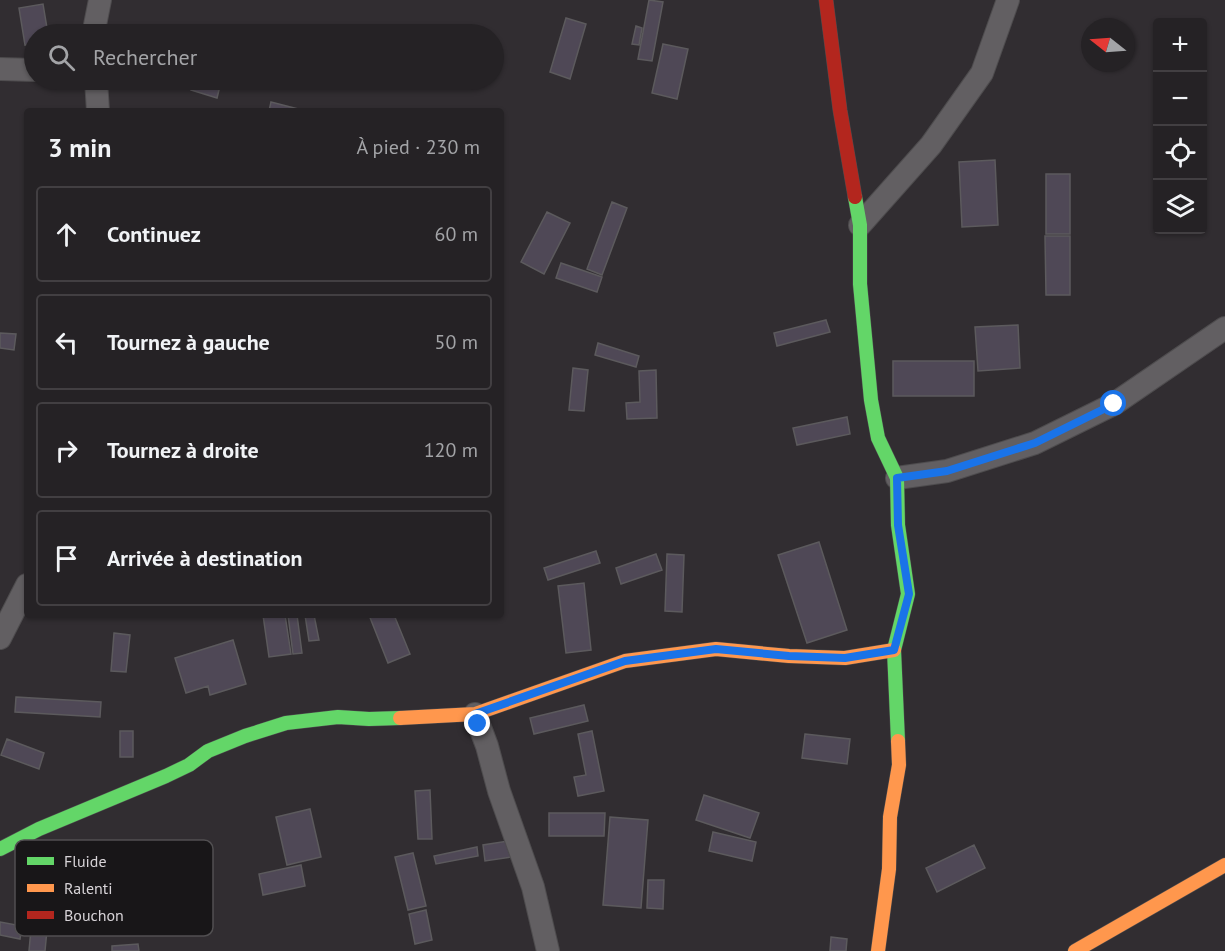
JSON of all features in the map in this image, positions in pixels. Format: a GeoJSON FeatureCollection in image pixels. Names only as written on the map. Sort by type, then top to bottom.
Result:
{"type":"FeatureCollection","features":[{"type":"Feature","properties":{"kind":"street"},"geometry":{"type":"LineString","coordinates":[[95,24],[100,0]]}},
{"type":"Feature","properties":{"kind":"street"},"geometry":{"type":"LineString","coordinates":[[826,0],[829,9],[840,110],[861,225],[860,284],[871,400],[878,438],[897,478],[898,525],[909,594],[894,650],[899,765],[890,817],[890,869],[878,951]]}},
{"type":"Feature","properties":{"kind":"street"},"geometry":{"type":"LineString","coordinates":[[861,225],[931,145],[982,73],[1008,0]]}},
{"type":"Feature","properties":{"kind":"street"},"geometry":{"type":"LineString","coordinates":[[0,69],[24,70]]}},
{"type":"Feature","properties":{"kind":"street"},"geometry":{"type":"LineString","coordinates":[[97,90],[98,108]]}},
{"type":"Feature","properties":{"kind":"street"},"geometry":{"type":"LineString","coordinates":[[897,478],[947,471],[1035,443],[1114,404],[1225,328]]}},
{"type":"Feature","properties":{"kind":"street"},"geometry":{"type":"LineString","coordinates":[[0,638],[24,591]]}},
{"type":"Feature","properties":{"kind":"street"},"geometry":{"type":"LineString","coordinates":[[18,840],[166,776],[189,765],[208,752],[245,736],[286,723],[338,717],[369,719],[475,714],[625,661],[716,649],[789,656],[845,658],[894,650]]}},
{"type":"Feature","properties":{"kind":"street"},"geometry":{"type":"LineString","coordinates":[[475,714],[533,887],[548,951]]}},
{"type":"Feature","properties":{"kind":"street"},"geometry":{"type":"LineString","coordinates":[[0,849],[15,841]]}},
{"type":"Feature","properties":{"kind":"street"},"geometry":{"type":"LineString","coordinates":[[1075,951],[1225,865]]}},
{"type":"Feature","properties":{"kind":"building"},"geometry":{"type":"Polygon","coordinates":[[[649,0],[663,2],[652,61],[638,59],[649,0]]]}},
{"type":"Feature","properties":{"kind":"building"},"geometry":{"type":"Polygon","coordinates":[[[43,4],[46,24],[24,24],[24,39],[19,8],[43,4]]]}},
{"type":"Feature","properties":{"kind":"building"},"geometry":{"type":"Polygon","coordinates":[[[566,18],[586,24],[570,79],[550,72],[566,18]]]}},
{"type":"Feature","properties":{"kind":"building"},"geometry":{"type":"Polygon","coordinates":[[[636,26],[642,28],[639,45],[632,44],[636,26]]]}},
{"type":"Feature","properties":{"kind":"building"},"geometry":{"type":"Polygon","coordinates":[[[663,44],[688,49],[677,99],[652,93],[663,44]]]}},
{"type":"Feature","properties":{"kind":"building"},"geometry":{"type":"Polygon","coordinates":[[[191,90],[219,90],[217,98],[191,90]]]}},
{"type":"Feature","properties":{"kind":"building"},"geometry":{"type":"Polygon","coordinates":[[[271,102],[294,108],[270,108],[271,102]]]}},
{"type":"Feature","properties":{"kind":"building"},"geometry":{"type":"Polygon","coordinates":[[[995,160],[998,225],[962,227],[959,162],[995,160]]]}},
{"type":"Feature","properties":{"kind":"building"},"geometry":{"type":"Polygon","coordinates":[[[1046,174],[1070,174],[1070,234],[1046,234],[1046,174]]]}},
{"type":"Feature","properties":{"kind":"building"},"geometry":{"type":"Polygon","coordinates":[[[612,202],[627,208],[602,275],[587,269],[612,202]]]}},
{"type":"Feature","properties":{"kind":"building"},"geometry":{"type":"Polygon","coordinates":[[[547,212],[570,223],[544,274],[521,262],[547,212]]]}},
{"type":"Feature","properties":{"kind":"building"},"geometry":{"type":"Polygon","coordinates":[[[1045,236],[1070,236],[1070,295],[1046,295],[1045,236]]]}},
{"type":"Feature","properties":{"kind":"building"},"geometry":{"type":"Polygon","coordinates":[[[561,263],[602,277],[597,292],[556,278],[561,263]]]}},
{"type":"Feature","properties":{"kind":"building"},"geometry":{"type":"Polygon","coordinates":[[[826,320],[830,332],[777,346],[774,333],[826,320]]]}},
{"type":"Feature","properties":{"kind":"building"},"geometry":{"type":"Polygon","coordinates":[[[1018,325],[1020,368],[978,371],[975,327],[1018,325]]]}},
{"type":"Feature","properties":{"kind":"building"},"geometry":{"type":"Polygon","coordinates":[[[0,333],[16,334],[14,350],[0,348],[0,333]]]}},
{"type":"Feature","properties":{"kind":"building"},"geometry":{"type":"Polygon","coordinates":[[[598,343],[639,356],[636,367],[595,355],[598,343]]]}},
{"type":"Feature","properties":{"kind":"building"},"geometry":{"type":"Polygon","coordinates":[[[893,361],[974,361],[974,396],[893,396],[893,361]]]}},
{"type":"Feature","properties":{"kind":"building"},"geometry":{"type":"Polygon","coordinates":[[[573,368],[588,370],[584,411],[569,410],[573,368]]]}},
{"type":"Feature","properties":{"kind":"building"},"geometry":{"type":"Polygon","coordinates":[[[656,370],[657,418],[627,419],[626,403],[640,402],[639,371],[656,370]]]}},
{"type":"Feature","properties":{"kind":"building"},"geometry":{"type":"Polygon","coordinates":[[[847,417],[850,434],[797,445],[793,428],[847,417]]]}},
{"type":"Feature","properties":{"kind":"building"},"geometry":{"type":"Polygon","coordinates":[[[819,542],[847,630],[807,643],[778,555],[819,542]]]}},
{"type":"Feature","properties":{"kind":"building"},"geometry":{"type":"Polygon","coordinates":[[[596,551],[600,563],[548,580],[544,568],[596,551]]]}},
{"type":"Feature","properties":{"kind":"building"},"geometry":{"type":"Polygon","coordinates":[[[656,554],[662,570],[621,584],[616,568],[656,554]]]}},
{"type":"Feature","properties":{"kind":"building"},"geometry":{"type":"Polygon","coordinates":[[[667,554],[684,555],[682,612],[665,611],[667,554]]]}},
{"type":"Feature","properties":{"kind":"building"},"geometry":{"type":"Polygon","coordinates":[[[584,583],[591,650],[566,653],[558,586],[584,583]]]}},
{"type":"Feature","properties":{"kind":"building"},"geometry":{"type":"Polygon","coordinates":[[[263,618],[285,618],[291,654],[269,657],[263,618]]]}},
{"type":"Feature","properties":{"kind":"building"},"geometry":{"type":"Polygon","coordinates":[[[288,618],[297,618],[302,653],[293,654],[288,618]]]}},
{"type":"Feature","properties":{"kind":"building"},"geometry":{"type":"Polygon","coordinates":[[[305,618],[315,618],[319,640],[309,641],[305,618]]]}},
{"type":"Feature","properties":{"kind":"building"},"geometry":{"type":"Polygon","coordinates":[[[370,618],[395,618],[410,654],[388,663],[370,618]]]}},
{"type":"Feature","properties":{"kind":"building"},"geometry":{"type":"Polygon","coordinates":[[[114,633],[130,635],[126,672],[111,671],[114,633]]]}},
{"type":"Feature","properties":{"kind":"building"},"geometry":{"type":"Polygon","coordinates":[[[233,640],[246,684],[210,695],[208,686],[186,693],[175,658],[233,640]]]}},
{"type":"Feature","properties":{"kind":"building"},"geometry":{"type":"Polygon","coordinates":[[[16,697],[101,702],[100,717],[15,712],[16,697]]]}},
{"type":"Feature","properties":{"kind":"building"},"geometry":{"type":"Polygon","coordinates":[[[584,705],[588,721],[534,734],[530,718],[584,705]]]}},
{"type":"Feature","properties":{"kind":"building"},"geometry":{"type":"Polygon","coordinates":[[[120,731],[133,731],[133,757],[120,757],[120,731]]]}},
{"type":"Feature","properties":{"kind":"building"},"geometry":{"type":"Polygon","coordinates":[[[592,731],[604,791],[578,796],[574,777],[586,775],[578,734],[592,731]]]}},
{"type":"Feature","properties":{"kind":"building"},"geometry":{"type":"Polygon","coordinates":[[[805,734],[850,739],[847,764],[802,758],[805,734]]]}},
{"type":"Feature","properties":{"kind":"building"},"geometry":{"type":"Polygon","coordinates":[[[7,739],[44,753],[39,769],[1,755],[7,739]]]}},
{"type":"Feature","properties":{"kind":"building"},"geometry":{"type":"Polygon","coordinates":[[[430,790],[432,839],[418,839],[415,791],[430,790]]]}},
{"type":"Feature","properties":{"kind":"building"},"geometry":{"type":"Polygon","coordinates":[[[704,795],[759,813],[750,838],[696,820],[704,795]]]}},
{"type":"Feature","properties":{"kind":"building"},"geometry":{"type":"Polygon","coordinates":[[[310,809],[321,857],[287,865],[276,817],[310,809]]]}},
{"type":"Feature","properties":{"kind":"building"},"geometry":{"type":"Polygon","coordinates":[[[549,813],[605,813],[604,836],[549,836],[549,813]]]}},
{"type":"Feature","properties":{"kind":"building"},"geometry":{"type":"Polygon","coordinates":[[[610,817],[648,820],[641,908],[603,905],[610,817]]]}},
{"type":"Feature","properties":{"kind":"building"},"geometry":{"type":"Polygon","coordinates":[[[713,832],[756,842],[752,861],[709,851],[713,832]]]}},
{"type":"Feature","properties":{"kind":"building"},"geometry":{"type":"Polygon","coordinates":[[[508,841],[511,857],[485,861],[483,845],[508,841]]]}},
{"type":"Feature","properties":{"kind":"building"},"geometry":{"type":"Polygon","coordinates":[[[974,845],[985,868],[937,892],[926,868],[974,845]]]}},
{"type":"Feature","properties":{"kind":"building"},"geometry":{"type":"Polygon","coordinates":[[[477,847],[478,856],[436,864],[434,856],[477,847]]]}},
{"type":"Feature","properties":{"kind":"building"},"geometry":{"type":"Polygon","coordinates":[[[413,853],[426,906],[408,910],[395,857],[413,853]]]}},
{"type":"Feature","properties":{"kind":"building"},"geometry":{"type":"Polygon","coordinates":[[[301,865],[305,886],[263,895],[259,874],[301,865]]]}},
{"type":"Feature","properties":{"kind":"building"},"geometry":{"type":"Polygon","coordinates":[[[648,880],[664,880],[663,909],[647,908],[648,880]]]}},
{"type":"Feature","properties":{"kind":"building"},"geometry":{"type":"Polygon","coordinates":[[[426,910],[432,940],[415,944],[409,914],[426,910]]]}},
{"type":"Feature","properties":{"kind":"building"},"geometry":{"type":"Polygon","coordinates":[[[0,922],[15,925],[15,936],[20,936],[20,939],[0,935],[0,922]]]}},
{"type":"Feature","properties":{"kind":"building"},"geometry":{"type":"Polygon","coordinates":[[[30,936],[46,936],[45,951],[29,951],[30,936]]]}},
{"type":"Feature","properties":{"kind":"building"},"geometry":{"type":"Polygon","coordinates":[[[831,937],[847,939],[846,951],[830,951],[831,937]]]}},
{"type":"Feature","properties":{"kind":"building"},"geometry":{"type":"Polygon","coordinates":[[[138,944],[139,951],[112,951],[112,946],[138,944]]]}},
{"type":"Feature","properties":{"kind":"traffic: fast"},"geometry":{"type":"LineString","coordinates":[[855,197],[860,225],[860,284],[871,400],[878,438],[897,478],[898,525],[908,594],[894,650],[898,741]]}},
{"type":"Feature","properties":{"kind":"traffic: fast"},"geometry":{"type":"LineString","coordinates":[[18,840],[166,776],[189,765],[208,751],[245,736],[286,723],[338,717],[400,718]]}},
{"type":"Feature","properties":{"kind":"traffic: fast"},"geometry":{"type":"LineString","coordinates":[[0,849],[15,841]]}},
{"type":"Feature","properties":{"kind":"traffic: slow"},"geometry":{"type":"LineString","coordinates":[[400,718],[475,714],[625,661],[716,649],[789,656],[845,658],[894,650]]}},
{"type":"Feature","properties":{"kind":"traffic: slow"},"geometry":{"type":"LineString","coordinates":[[878,951],[889,869],[890,817],[899,765],[898,741]]}},
{"type":"Feature","properties":{"kind":"traffic: slow"},"geometry":{"type":"LineString","coordinates":[[1075,951],[1225,865]]}},
{"type":"Feature","properties":{"kind":"traffic: jam"},"geometry":{"type":"LineString","coordinates":[[826,0],[840,110],[855,197]]}},
{"type":"Feature","properties":{"kind":"route"},"geometry":{"type":"LineString","coordinates":[[478,724],[475,714],[625,661],[716,649],[789,656],[845,658],[894,650],[909,594],[898,525],[897,478],[947,471],[1035,443],[1114,404]]}}]}
